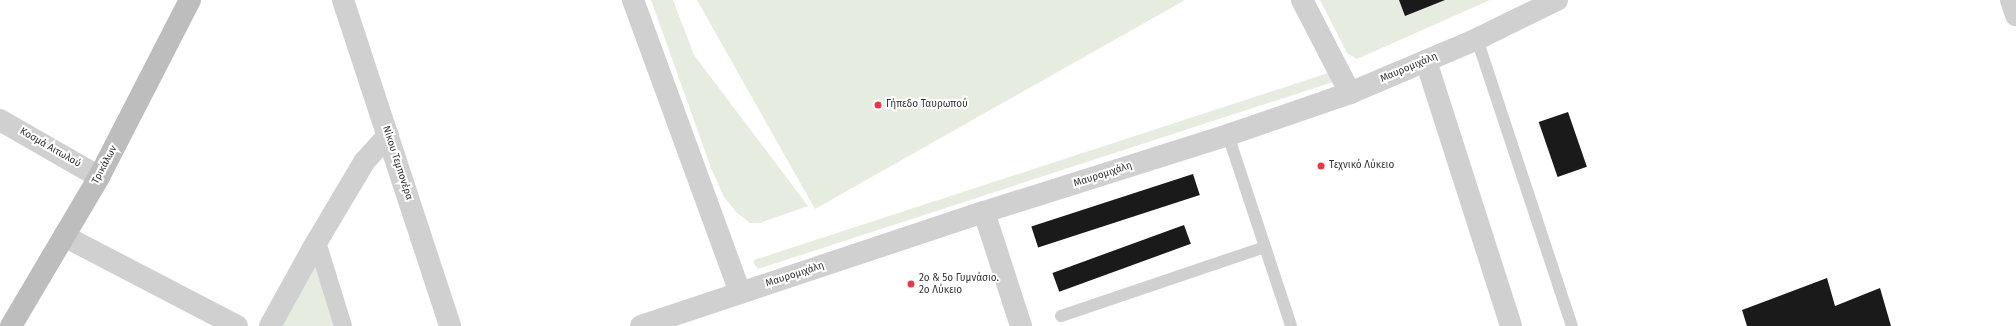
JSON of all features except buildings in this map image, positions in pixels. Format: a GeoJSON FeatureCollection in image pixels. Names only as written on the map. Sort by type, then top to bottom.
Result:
{"type":"FeatureCollection","features":[{"type":"Feature","properties":{"kind":"main road","name":"Τρικάλων"},"geometry":{"type":"LineString","coordinates":[[9,323],[99,177],[190,0]]}},
{"type":"Feature","properties":{"kind":"street","name":"Νίκου Τεμπονέρα"},"geometry":{"type":"LineString","coordinates":[[343,0],[450,326]]}},
{"type":"Feature","properties":{"kind":"street"},"geometry":{"type":"LineString","coordinates":[[633,0],[740,293]]}},
{"type":"Feature","properties":{"kind":"street"},"geometry":{"type":"LineString","coordinates":[[1302,0],[1350,93]]}},
{"type":"Feature","properties":{"kind":"street","name":"Μαυρομιχάλη"},"geometry":{"type":"LineString","coordinates":[[641,326],[984,212],[1228,135],[1350,93],[1477,39],[1557,0]]}},
{"type":"Feature","properties":{"kind":"street"},"geometry":{"type":"LineString","coordinates":[[2011,0],[2016,15]]}},
{"type":"Feature","properties":{"kind":"street"},"geometry":{"type":"LineString","coordinates":[[1426,61],[1511,326]]}},
{"type":"Feature","properties":{"kind":"street","name":"Κοσμά Αιτωλού"},"geometry":{"type":"LineString","coordinates":[[0,120],[99,177]]}},
{"type":"Feature","properties":{"kind":"street"},"geometry":{"type":"LineString","coordinates":[[270,326],[317,242],[368,156],[388,135]]}},
{"type":"Feature","properties":{"kind":"street"},"geometry":{"type":"LineString","coordinates":[[984,212],[1021,326]]}},
{"type":"Feature","properties":{"kind":"street"},"geometry":{"type":"LineString","coordinates":[[64,236],[237,326]]}},
{"type":"Feature","properties":{"kind":"street"},"geometry":{"type":"LineString","coordinates":[[317,242],[343,326]]}},
{"type":"Feature","properties":{"kind":"lane"},"geometry":{"type":"LineString","coordinates":[[1477,39],[1572,326]]}},
{"type":"Feature","properties":{"kind":"lane"},"geometry":{"type":"LineString","coordinates":[[1228,135],[1291,326]]}},
{"type":"Feature","properties":{"kind":"lane"},"geometry":{"type":"LineString","coordinates":[[1060,316],[1265,247]]}},
{"type":"Feature","properties":{"kind":"shaded area"},"geometry":{"type":"Polygon","coordinates":[[[651,0],[673,0],[694,55],[808,206],[760,223],[750,223],[736,212],[724,197],[711,168],[651,0]]]}},
{"type":"Feature","properties":{"kind":"shaded area","name":"Γήπεδο Ταυρωπού"},"geometry":{"type":"Polygon","coordinates":[[[697,0],[1185,0],[815,209],[697,0]]]}},
{"type":"Feature","properties":{"kind":"shaded area"},"geometry":{"type":"Polygon","coordinates":[[[1320,0],[1490,0],[1357,59],[1347,53],[1320,0]]]}},
{"type":"Feature","properties":{"kind":"shaded area"},"geometry":{"type":"Polygon","coordinates":[[[1328,73],[1333,82],[758,269],[754,264],[754,260],[1328,73]]]}},
{"type":"Feature","properties":{"kind":"shaded area"},"geometry":{"type":"Polygon","coordinates":[[[314,248],[339,326],[271,326],[314,248]]]}},
{"type":"Feature","properties":{"kind":"place","name":"Γήπεδο Ταυρωπού"},"geometry":{"type":"Point","coordinates":[878,105]}},
{"type":"Feature","properties":{"kind":"place","name":"Τεχνικό Λύκειο"},"geometry":{"type":"Point","coordinates":[1321,166]}},
{"type":"Feature","properties":{"kind":"place","name":"2ο & 5ο Γυμνάσιο. 2ο Λύκειο"},"geometry":{"type":"Point","coordinates":[911,284]}}]}
